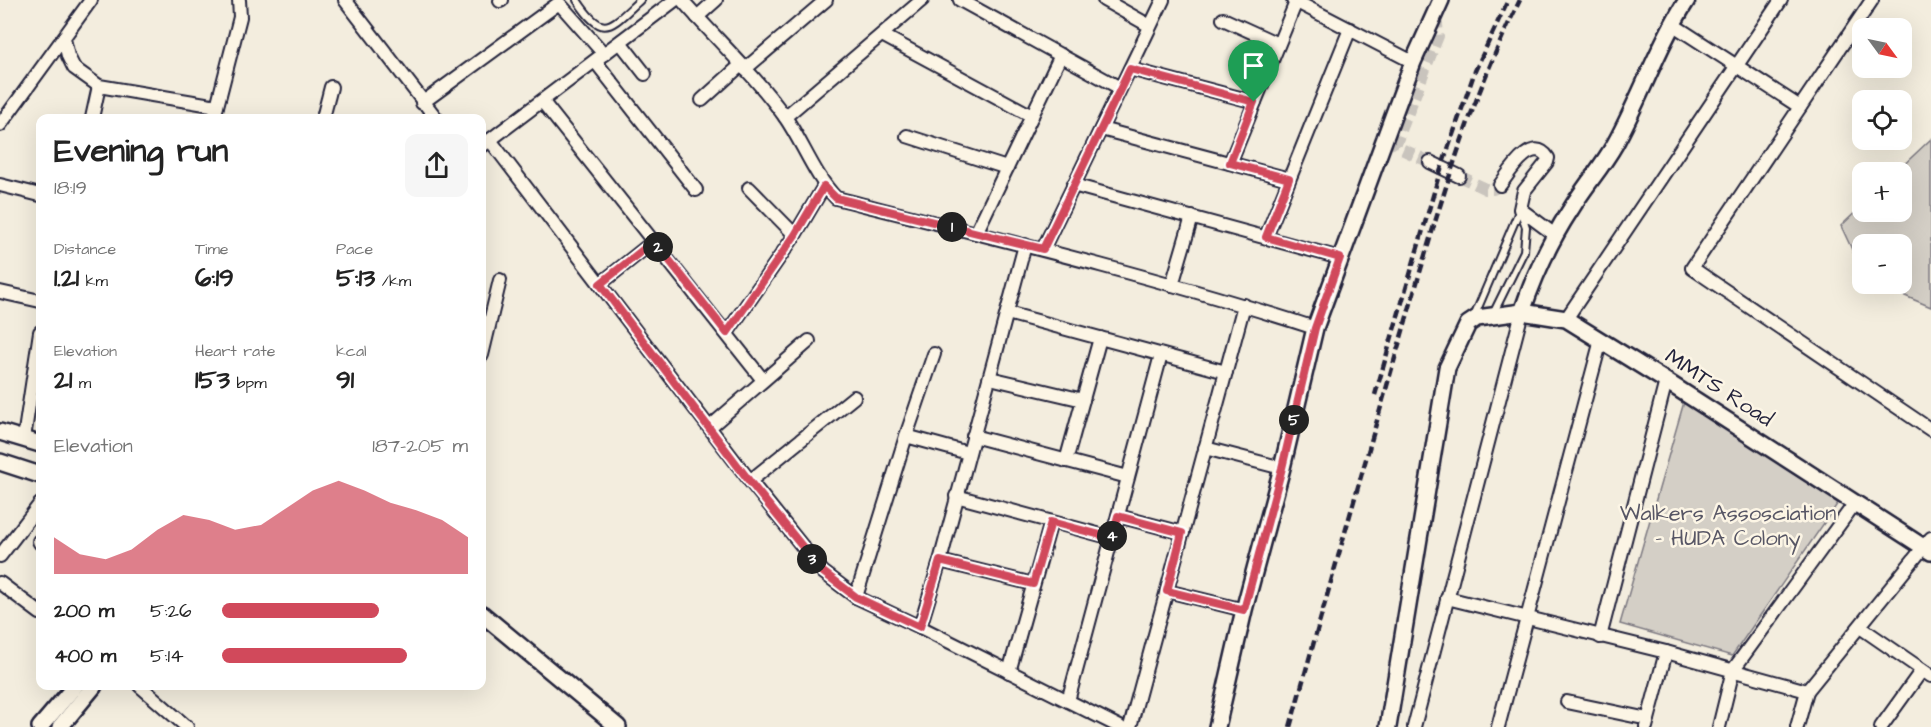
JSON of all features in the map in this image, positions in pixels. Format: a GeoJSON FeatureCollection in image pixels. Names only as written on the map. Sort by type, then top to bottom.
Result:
{"type":"FeatureCollection","features":[{"type":"Feature","properties":{"kind":"street"},"geometry":{"type":"LineString","coordinates":[[0,125],[91,0]]}},
{"type":"Feature","properties":{"kind":"street"},"geometry":{"type":"LineString","coordinates":[[215,114],[240,17],[239,0]]}},
{"type":"Feature","properties":{"kind":"street"},"geometry":{"type":"LineString","coordinates":[[345,0],[432,114]]}},
{"type":"Feature","properties":{"kind":"street"},"geometry":{"type":"LineString","coordinates":[[675,0],[486,143],[600,284],[750,482],[823,572],[856,597],[1120,727]]}},
{"type":"Feature","properties":{"kind":"street"},"geometry":{"type":"LineString","coordinates":[[682,0],[785,117],[824,186],[836,198],[1043,249],[1244,305],[1315,328]]}},
{"type":"Feature","properties":{"kind":"street"},"geometry":{"type":"LineString","coordinates":[[697,17],[716,0]]}},
{"type":"Feature","properties":{"kind":"street"},"geometry":{"type":"LineString","coordinates":[[702,100],[826,0]]}},
{"type":"Feature","properties":{"kind":"street"},"geometry":{"type":"LineString","coordinates":[[785,117],[922,0]]}},
{"type":"Feature","properties":{"kind":"street"},"geometry":{"type":"LineString","coordinates":[[960,0],[1120,88]]}},
{"type":"Feature","properties":{"kind":"street"},"geometry":{"type":"LineString","coordinates":[[1104,0],[1150,26]]}},
{"type":"Feature","properties":{"kind":"street"},"geometry":{"type":"LineString","coordinates":[[1043,249],[1162,0]]}},
{"type":"Feature","properties":{"kind":"street"},"geometry":{"type":"LineString","coordinates":[[1217,727],[1315,328],[1413,62],[1441,0]]}},
{"type":"Feature","properties":{"kind":"street"},"geometry":{"type":"LineString","coordinates":[[1414,727],[1532,281],[1571,207],[1606,160],[1626,124],[1672,24],[1688,0]]}},
{"type":"Feature","properties":{"kind":"street"},"geometry":{"type":"LineString","coordinates":[[1566,319],[1781,0]]}},
{"type":"Feature","properties":{"kind":"street"},"geometry":{"type":"LineString","coordinates":[[1872,0],[1692,267],[1931,429]]}},
{"type":"Feature","properties":{"kind":"street"},"geometry":{"type":"LineString","coordinates":[[422,103],[558,1],[696,190]]}},
{"type":"Feature","properties":{"kind":"street"},"geometry":{"type":"LineString","coordinates":[[1230,163],[1294,1],[1413,62]]}},
{"type":"Feature","properties":{"kind":"street"},"geometry":{"type":"LineString","coordinates":[[1223,19],[1278,44]]}},
{"type":"Feature","properties":{"kind":"street"},"geometry":{"type":"LineString","coordinates":[[1672,24],[1800,107]]}},
{"type":"Feature","properties":{"kind":"street"},"geometry":{"type":"LineString","coordinates":[[1266,237],[1350,29]]}},
{"type":"Feature","properties":{"kind":"street"},"geometry":{"type":"LineString","coordinates":[[882,35],[1032,116]]}},
{"type":"Feature","properties":{"kind":"street"},"geometry":{"type":"LineString","coordinates":[[64,39],[74,68],[99,86],[217,106]]}},
{"type":"Feature","properties":{"kind":"street"},"geometry":{"type":"LineString","coordinates":[[620,42],[645,74]]}},
{"type":"Feature","properties":{"kind":"street"},"geometry":{"type":"LineString","coordinates":[[976,233],[1061,55]]}},
{"type":"Feature","properties":{"kind":"street"},"geometry":{"type":"LineString","coordinates":[[1130,69],[1254,102]]}},
{"type":"Feature","properties":{"kind":"street"},"geometry":{"type":"LineString","coordinates":[[93,114],[99,86]]}},
{"type":"Feature","properties":{"kind":"street"},"geometry":{"type":"LineString","coordinates":[[324,114],[331,87]]}},
{"type":"Feature","properties":{"kind":"street"},"geometry":{"type":"LineString","coordinates":[[543,100],[764,380]]}},
{"type":"Feature","properties":{"kind":"street"},"geometry":{"type":"LineString","coordinates":[[1101,129],[1289,179]]}},
{"type":"Feature","properties":{"kind":"street"},"geometry":{"type":"LineString","coordinates":[[907,136],[1007,168]]}},
{"type":"Feature","properties":{"kind":"street"},"geometry":{"type":"LineString","coordinates":[[1500,185],[1517,162],[1529,152],[1540,152],[1547,156],[1547,162],[1524,191],[1520,209],[1555,235]]}},
{"type":"Feature","properties":{"kind":"street"},"geometry":{"type":"LineString","coordinates":[[1430,162],[1460,176]]}},
{"type":"Feature","properties":{"kind":"street"},"geometry":{"type":"LineString","coordinates":[[0,185],[36,194]]}},
{"type":"Feature","properties":{"kind":"street"},"geometry":{"type":"LineString","coordinates":[[1074,185],[1340,258]]}},
{"type":"Feature","properties":{"kind":"street"},"geometry":{"type":"LineString","coordinates":[[727,333],[795,235],[824,186]]}},
{"type":"Feature","properties":{"kind":"street"},"geometry":{"type":"LineString","coordinates":[[749,188],[795,235]]}},
{"type":"Feature","properties":{"kind":"street"},"geometry":{"type":"LineString","coordinates":[[1172,285],[1192,217]]}},
{"type":"Feature","properties":{"kind":"street"},"geometry":{"type":"LineString","coordinates":[[600,284],[654,241]]}},
{"type":"Feature","properties":{"kind":"street"},"geometry":{"type":"LineString","coordinates":[[920,627],[1025,245]]}},
{"type":"Feature","properties":{"kind":"street"},"geometry":{"type":"LineString","coordinates":[[486,338],[500,280]]}},
{"type":"Feature","properties":{"kind":"street"},"geometry":{"type":"LineString","coordinates":[[0,292],[36,300]]}},
{"type":"Feature","properties":{"kind":"street"},"geometry":{"type":"LineString","coordinates":[[1130,727],[1244,305]]}},
{"type":"Feature","properties":{"kind":"street","name":"MMTS Road"},"geometry":{"type":"LineString","coordinates":[[1470,322],[1477,318],[1522,312],[1566,319],[1855,503],[1929,546]]}},
{"type":"Feature","properties":{"kind":"street"},"geometry":{"type":"LineString","coordinates":[[1007,313],[1226,372]]}},
{"type":"Feature","properties":{"kind":"street"},"geometry":{"type":"LineString","coordinates":[[1388,727],[1447,368],[1470,322]]}},
{"type":"Feature","properties":{"kind":"street"},"geometry":{"type":"LineString","coordinates":[[1066,461],[1100,338]]}},
{"type":"Feature","properties":{"kind":"street"},"geometry":{"type":"LineString","coordinates":[[1498,727],[1601,340]]}},
{"type":"Feature","properties":{"kind":"street"},"geometry":{"type":"LineString","coordinates":[[710,427],[809,341]]}},
{"type":"Feature","properties":{"kind":"street"},"geometry":{"type":"LineString","coordinates":[[856,597],[934,354]]}},
{"type":"Feature","properties":{"kind":"street"},"geometry":{"type":"LineString","coordinates":[[1068,701],[1161,355]]}},
{"type":"Feature","properties":{"kind":"street"},"geometry":{"type":"LineString","coordinates":[[24,438],[36,358]]}},
{"type":"Feature","properties":{"kind":"street"},"geometry":{"type":"LineString","coordinates":[[990,378],[1083,400]]}},
{"type":"Feature","properties":{"kind":"street"},"geometry":{"type":"LineString","coordinates":[[1600,637],[1666,381]]}},
{"type":"Feature","properties":{"kind":"street"},"geometry":{"type":"LineString","coordinates":[[750,482],[854,397]]}},
{"type":"Feature","properties":{"kind":"street"},"geometry":{"type":"LineString","coordinates":[[0,432],[36,442]]}},
{"type":"Feature","properties":{"kind":"street"},"geometry":{"type":"LineString","coordinates":[[906,436],[968,453]]}},
{"type":"Feature","properties":{"kind":"street"},"geometry":{"type":"LineString","coordinates":[[973,436],[1128,477]]}},
{"type":"Feature","properties":{"kind":"street"},"geometry":{"type":"LineString","coordinates":[[1205,448],[1282,468]]}},
{"type":"Feature","properties":{"kind":"street"},"geometry":{"type":"LineString","coordinates":[[0,462],[36,474]]}},
{"type":"Feature","properties":{"kind":"street"},"geometry":{"type":"LineString","coordinates":[[957,496],[1112,538]]}},
{"type":"Feature","properties":{"kind":"street"},"geometry":{"type":"LineString","coordinates":[[1719,727],[1733,670],[1855,503]]}},
{"type":"Feature","properties":{"kind":"street"},"geometry":{"type":"LineString","coordinates":[[0,556],[36,509]]}},
{"type":"Feature","properties":{"kind":"street"},"geometry":{"type":"LineString","coordinates":[[1118,516],[1182,533]]}},
{"type":"Feature","properties":{"kind":"street"},"geometry":{"type":"LineString","coordinates":[[1009,672],[1051,522]]}},
{"type":"Feature","properties":{"kind":"street"},"geometry":{"type":"LineString","coordinates":[[1797,727],[1807,691],[1929,546]]}},
{"type":"Feature","properties":{"kind":"street"},"geometry":{"type":"LineString","coordinates":[[940,561],[1033,584]]}},
{"type":"Feature","properties":{"kind":"street"},"geometry":{"type":"LineString","coordinates":[[0,583],[36,610]]}},
{"type":"Feature","properties":{"kind":"street"},"geometry":{"type":"LineString","coordinates":[[1167,591],[1244,610]]}},
{"type":"Feature","properties":{"kind":"street"},"geometry":{"type":"LineString","coordinates":[[1447,598],[1666,652],[1807,691]]}},
{"type":"Feature","properties":{"kind":"street"},"geometry":{"type":"LineString","coordinates":[[486,617],[618,727]]}},
{"type":"Feature","properties":{"kind":"street"},"geometry":{"type":"LineString","coordinates":[[1860,627],[1927,673],[1881,727]]}},
{"type":"Feature","properties":{"kind":"street"},"geometry":{"type":"LineString","coordinates":[[1567,702],[1647,723],[1666,652]]}},
{"type":"Feature","properties":{"kind":"street"},"geometry":{"type":"LineString","coordinates":[[40,727],[72,690]]}},
{"type":"Feature","properties":{"kind":"street"},"geometry":{"type":"LineString","coordinates":[[60,727],[91,690]]}},
{"type":"Feature","properties":{"kind":"street"},"geometry":{"type":"LineString","coordinates":[[145,690],[187,727]]}},
{"type":"Feature","properties":{"kind":"lane"},"geometry":{"type":"LineString","coordinates":[[577,0],[589,18],[606,27],[613,24],[640,0]]}},
{"type":"Feature","properties":{"kind":"lane"},"geometry":{"type":"LineString","coordinates":[[1492,316],[1524,251],[1526,227],[1520,209]]}},
{"type":"Feature","properties":{"kind":"lane"},"geometry":{"type":"LineString","coordinates":[[1470,322],[1520,209]]}},
{"type":"Feature","properties":{"kind":"green space"},"geometry":{"type":"Polygon","coordinates":[[[1931,139],[1931,307],[1900,294],[1912,294],[1912,234],[1852,234],[1852,250],[1841,226],[1852,216],[1852,222],[1912,222],[1912,162],[1907,162],[1931,139]]]}},
{"type":"Feature","properties":{"kind":"green space","name":"Walkers Assosciation - HUDA Colony"},"geometry":{"type":"Polygon","coordinates":[[[1684,402],[1838,503],[1732,656],[1620,624],[1684,402]]]}},
{"type":"Feature","properties":{"kind":"tunnel"},"geometry":{"type":"LineString","coordinates":[[1430,162],[1399,148],[1396,143],[1438,36],[1437,24],[1432,20]]}},
{"type":"Feature","properties":{"kind":"tunnel"},"geometry":{"type":"LineString","coordinates":[[1459,176],[1486,189],[1493,189],[1500,185]]}},
{"type":"Feature","properties":{"kind":"railway"},"geometry":{"type":"LineString","coordinates":[[1375,395],[1439,175],[1475,71],[1508,0]]}},
{"type":"Feature","properties":{"kind":"railway"},"geometry":{"type":"LineString","coordinates":[[1290,727],[1437,217],[1482,85],[1520,0]]}},
{"type":"Feature","properties":{"kind":"route"},"geometry":{"type":"LineString","coordinates":[[1130,69],[1254,102],[1230,163],[1289,179],[1266,237],[1340,258],[1315,328],[1282,468],[1244,610],[1167,591],[1182,533],[1118,516],[1112,538],[1051,522],[1033,584],[940,561],[920,627],[856,597],[823,572],[750,482],[600,284],[654,241],[727,333],[795,235],[824,186],[836,198],[1043,249],[1130,69]]}}]}
